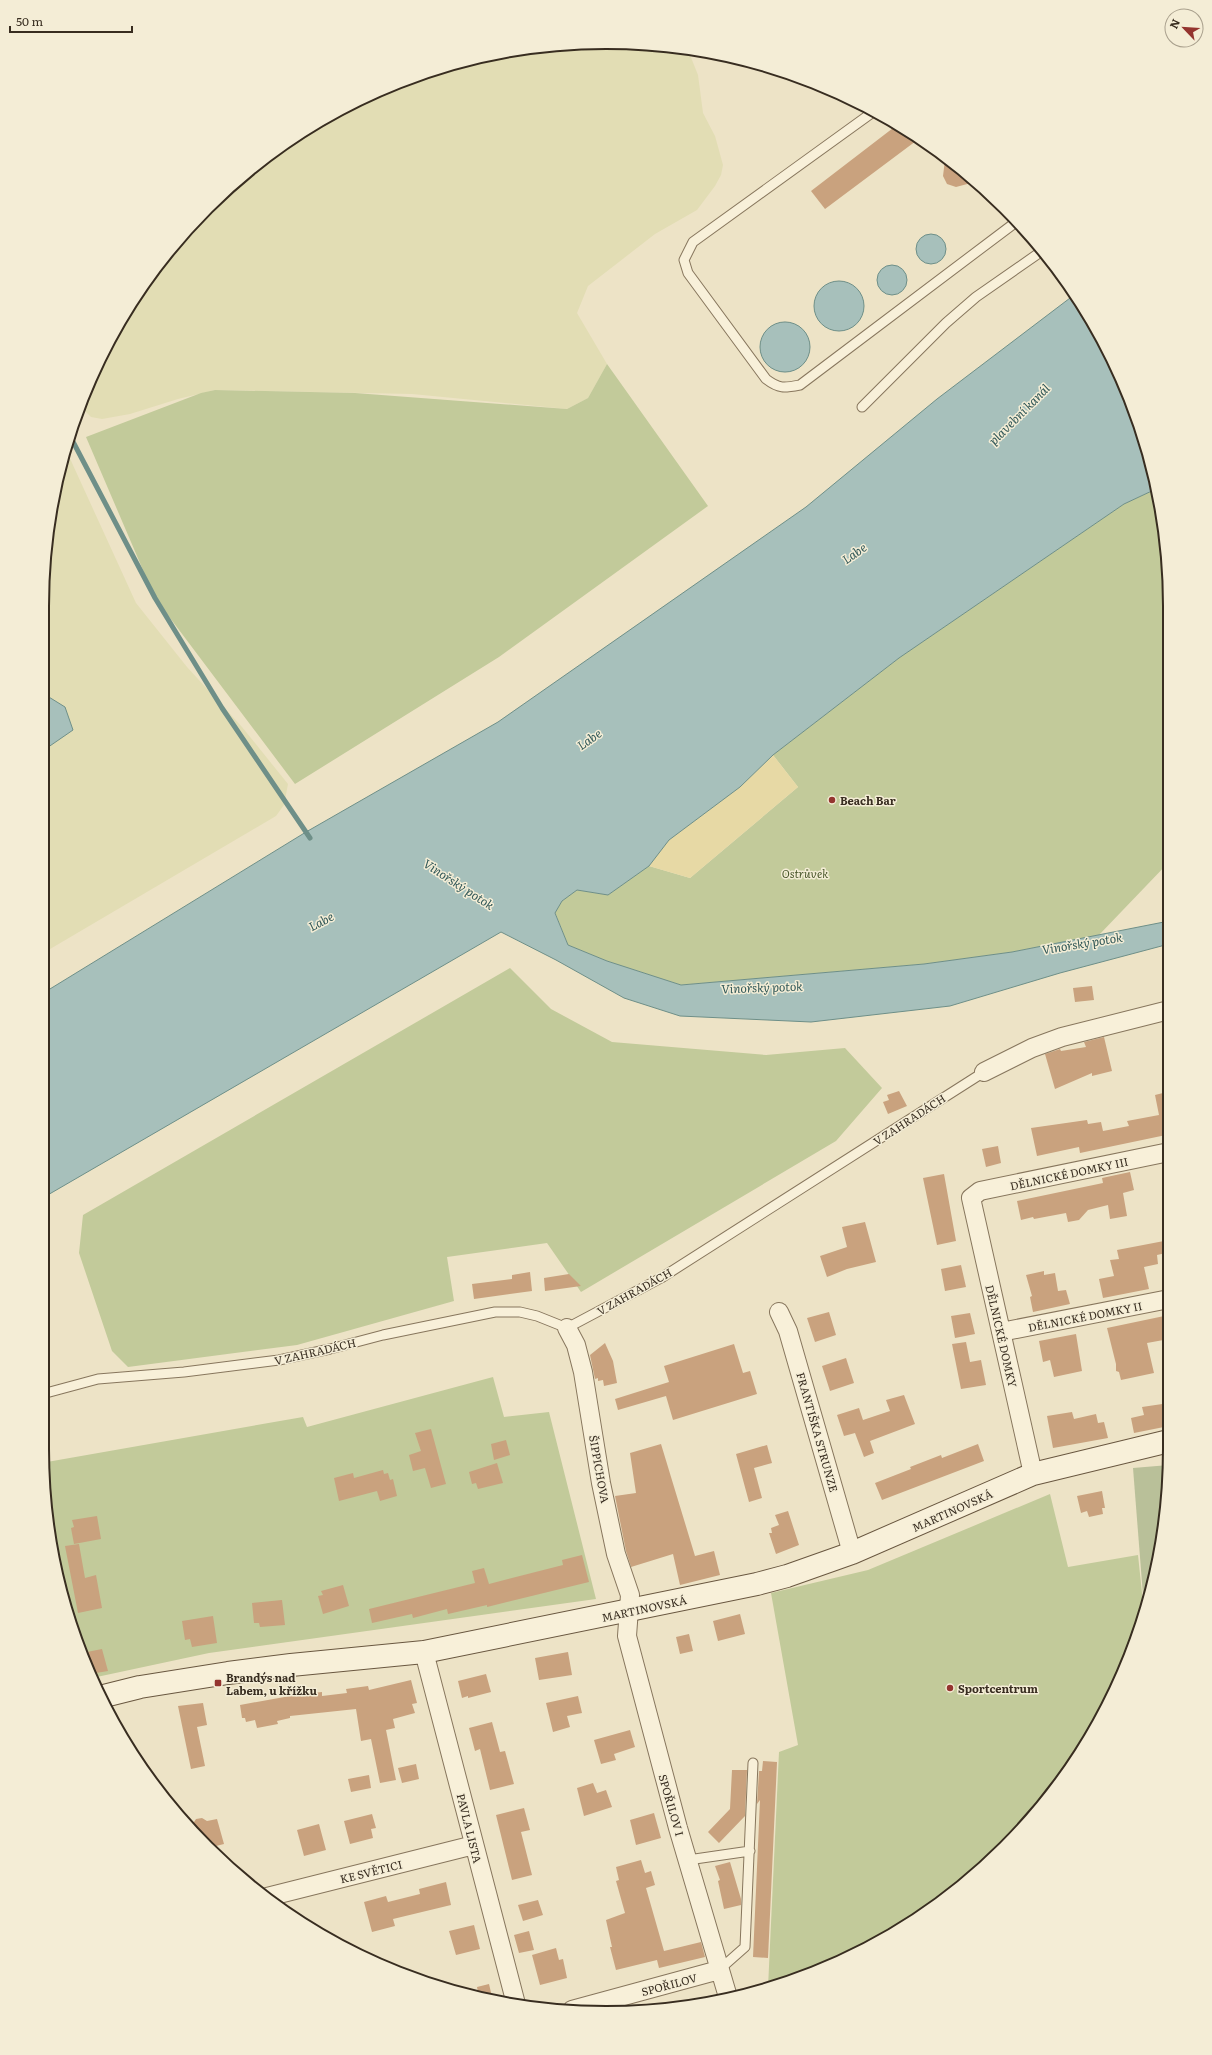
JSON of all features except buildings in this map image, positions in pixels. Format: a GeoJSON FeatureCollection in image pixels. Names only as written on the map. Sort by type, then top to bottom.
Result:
{"type":"FeatureCollection","features":[{"type":"Feature","properties":{"kind":"street","name":"V ZAHRADÁCH"},"geometry":{"type":"LineString","coordinates":[[984,1072],[1032,1048],[1062,1037],[1163,1012]]}},
{"type":"Feature","properties":{"kind":"street","name":"DĚLNICKÉ DOMKY III"},"geometry":{"type":"LineString","coordinates":[[970,1198],[980,1191],[1163,1153]]}},
{"type":"Feature","properties":{"kind":"street","name":"DĚLNICKÉ DOMKY"},"geometry":{"type":"LineString","coordinates":[[970,1198],[1033,1474]]}},
{"type":"Feature","properties":{"kind":"street","name":"DĚLNICKÉ DOMKY II"},"geometry":{"type":"LineString","coordinates":[[1001,1332],[1163,1300]]}},
{"type":"Feature","properties":{"kind":"street","name":"FRANTIŠKA STRUNZE"},"geometry":{"type":"LineString","coordinates":[[779,1312],[788,1331],[852,1554]]}},
{"type":"Feature","properties":{"kind":"street","name":"ŠIPPICHOVA"},"geometry":{"type":"LineString","coordinates":[[567,1328],[576,1345],[583,1372],[601,1483],[616,1554],[630,1595],[630,1611]]}},
{"type":"Feature","properties":{"kind":"street","name":"MARTINOVSKÁ"},"geometry":{"type":"LineString","coordinates":[[106,1695],[140,1687],[228,1673],[291,1665],[424,1652],[630,1611],[787,1576],[852,1554],[1033,1474],[1163,1442]]}},
{"type":"Feature","properties":{"kind":"street","name":"SPOŘILOV I"},"geometry":{"type":"LineString","coordinates":[[630,1611],[627,1636],[688,1860],[727,1992]]}},
{"type":"Feature","properties":{"kind":"street","name":"PAVLA LISTA"},"geometry":{"type":"LineString","coordinates":[[424,1652],[514,1998]]}},
{"type":"Feature","properties":{"kind":"street","name":"KE SVĚTICI"},"geometry":{"type":"LineString","coordinates":[[273,1895],[474,1846]]}},
{"type":"Feature","properties":{"kind":"street","name":"SPOŘILOV"},"geometry":{"type":"LineString","coordinates":[[589,2006],[720,1970]]}},
{"type":"Feature","properties":{"kind":"lane"},"geometry":{"type":"LineString","coordinates":[[868,115],[693,242],[684,260],[688,273],[766,379],[776,387],[787,388],[800,385],[1012,225]]}},
{"type":"Feature","properties":{"kind":"lane"},"geometry":{"type":"LineString","coordinates":[[862,407],[946,323],[976,297],[1037,254]]}},
{"type":"Feature","properties":{"kind":"lane","name":"V ZAHRADÁCH"},"geometry":{"type":"LineString","coordinates":[[49,1392],[98,1379],[184,1372],[279,1360],[330,1350],[383,1335],[495,1312],[520,1312],[537,1316],[567,1328],[660,1278],[984,1072]]}},
{"type":"Feature","properties":{"kind":"lane"},"geometry":{"type":"LineString","coordinates":[[720,1970],[745,1947],[753,1763]]}},
{"type":"Feature","properties":{"kind":"lane"},"geometry":{"type":"LineString","coordinates":[[688,1860],[750,1851]]}},
{"type":"Feature","properties":{"kind":"shaded area"},"geometry":{"type":"Polygon","coordinates":[[[606,49],[642,50],[690,56],[698,75],[703,113],[715,136],[723,165],[721,175],[715,186],[697,210],[655,234],[588,286],[577,313],[607,364],[588,398],[567,409],[412,394],[215,390],[178,399],[130,414],[102,419],[91,417],[85,411],[106,360],[124,327],[164,267],[212,212],[239,187],[267,164],[328,124],[360,106],[393,91],[462,68],[497,60],[570,50],[606,49]]]}},
{"type":"Feature","properties":{"kind":"shaded area"},"geometry":{"type":"Polygon","coordinates":[[[69,457],[136,603],[187,667],[242,727],[288,784],[284,805],[276,816],[49,950],[49,747],[73,730],[65,707],[49,697],[49,606],[50,570],[54,533],[60,497],[69,457]]]}},
{"type":"Feature","properties":{"kind":"green space"},"geometry":{"type":"Polygon","coordinates":[[[607,364],[708,506],[499,657],[295,784],[155,598],[86,437],[201,393],[215,390],[355,393],[567,409],[588,398],[607,364]]]}},
{"type":"Feature","properties":{"kind":"green space","name":"Ostrůvek"},"geometry":{"type":"Polygon","coordinates":[[[1151,491],[1158,533],[1162,570],[1163,868],[1099,935],[1012,952],[924,964],[681,985],[607,961],[568,945],[555,912],[562,901],[577,890],[608,895],[649,866],[690,878],[798,787],[773,755],[899,658],[1124,504],[1151,491]]]}},
{"type":"Feature","properties":{"kind":"green space"},"geometry":{"type":"Polygon","coordinates":[[[510,968],[551,1009],[612,1042],[766,1055],[845,1048],[882,1088],[836,1141],[581,1292],[547,1243],[447,1257],[454,1301],[297,1345],[128,1367],[112,1351],[79,1253],[83,1215],[510,968]]]}},
{"type":"Feature","properties":{"kind":"green space"},"geometry":{"type":"Polygon","coordinates":[[[493,1377],[504,1417],[549,1412],[596,1599],[209,1653],[98,1677],[79,1628],[68,1593],[60,1558],[54,1522],[49,1462],[303,1417],[307,1427],[493,1377]]]}},
{"type":"Feature","properties":{"kind":"green space"},"geometry":{"type":"Polygon","coordinates":[[[1163,1466],[1158,1522],[1152,1558],[1143,1596],[1133,1468],[1163,1466]]]}},
{"type":"Feature","properties":{"kind":"green space","name":"Sportcentrum"},"geometry":{"type":"Polygon","coordinates":[[[1050,1494],[1068,1567],[1138,1555],[1143,1598],[1121,1662],[1106,1695],[1088,1728],[1048,1788],[1000,1843],[945,1891],[884,1931],[852,1949],[819,1964],[768,1981],[779,1752],[798,1745],[771,1593],[868,1570],[1050,1494]]]}},
{"type":"Feature","properties":{"kind":"sand"},"geometry":{"type":"Polygon","coordinates":[[[773,755],[798,787],[690,878],[649,866],[669,840],[740,787],[773,755]]]}},
{"type":"Feature","properties":{"kind":"water"},"geometry":{"type":"Polygon","coordinates":[[[931,234],[937,235],[945,243],[945,255],[937,263],[931,264],[925,263],[917,255],[916,249],[917,243],[925,235],[931,234]]]}},
{"type":"Feature","properties":{"kind":"water"},"geometry":{"type":"Polygon","coordinates":[[[892,265],[898,266],[906,274],[906,286],[898,294],[892,295],[886,294],[878,286],[877,280],[878,274],[886,266],[892,265]]]}},
{"type":"Feature","properties":{"kind":"water"},"geometry":{"type":"Polygon","coordinates":[[[834,281],[844,281],[857,288],[864,301],[864,311],[857,324],[844,331],[834,331],[825,327],[818,320],[814,311],[814,301],[818,292],[825,285],[834,281]]]}},
{"type":"Feature","properties":{"kind":"water"},"geometry":{"type":"Polygon","coordinates":[[[1070,298],[1106,360],[1121,393],[1144,462],[1151,491],[1124,504],[899,658],[773,755],[740,787],[669,840],[649,866],[608,895],[577,890],[562,901],[555,913],[568,945],[607,961],[681,985],[924,964],[1012,952],[1163,922],[1163,946],[1060,973],[950,1006],[811,1022],[680,1016],[624,998],[556,960],[501,932],[49,1194],[49,990],[306,832],[498,722],[806,507],[937,399],[1070,298]]]}},
{"type":"Feature","properties":{"kind":"water"},"geometry":{"type":"Polygon","coordinates":[[[780,322],[790,322],[803,329],[810,342],[810,352],[803,365],[790,372],[780,372],[771,368],[764,361],[760,352],[760,342],[764,333],[771,326],[780,322]]]}},
{"type":"Feature","properties":{"kind":"water"},"geometry":{"type":"Polygon","coordinates":[[[49,697],[65,707],[73,730],[49,747],[49,697]]]}},
{"type":"Feature","properties":{"kind":"waterway"},"geometry":{"type":"LineString","coordinates":[[74,443],[155,598],[222,708],[310,838]]}},
{"type":"Feature","properties":{"kind":"place","name":"Beach Bar"},"geometry":{"type":"Point","coordinates":[832,800]}},
{"type":"Feature","properties":{"kind":"place","name":"Brandýs nad Labem, u křížku"},"geometry":{"type":"Point","coordinates":[218,1683]}},
{"type":"Feature","properties":{"kind":"place","name":"Sportcentrum"},"geometry":{"type":"Point","coordinates":[950,1688]}},
{"type":"Feature","properties":{"kind":"water label","name":"plavební kanál"},"geometry":{"type":"Point","coordinates":[1019,414]}},
{"type":"Feature","properties":{"kind":"water label","name":"Labe"},"geometry":{"type":"Point","coordinates":[854,553]}},
{"type":"Feature","properties":{"kind":"water label","name":"Labe"},"geometry":{"type":"Point","coordinates":[589,739]}},
{"type":"Feature","properties":{"kind":"water label","name":"Vinořský potok"},"geometry":{"type":"Point","coordinates":[459,884]}},
{"type":"Feature","properties":{"kind":"water label","name":"Labe"},"geometry":{"type":"Point","coordinates":[321,921]}},
{"type":"Feature","properties":{"kind":"water label","name":"Vinořský potok"},"geometry":{"type":"Point","coordinates":[1082,943]}},
{"type":"Feature","properties":{"kind":"water label","name":"Vinořský potok"},"geometry":{"type":"Point","coordinates":[762,987]}}]}
